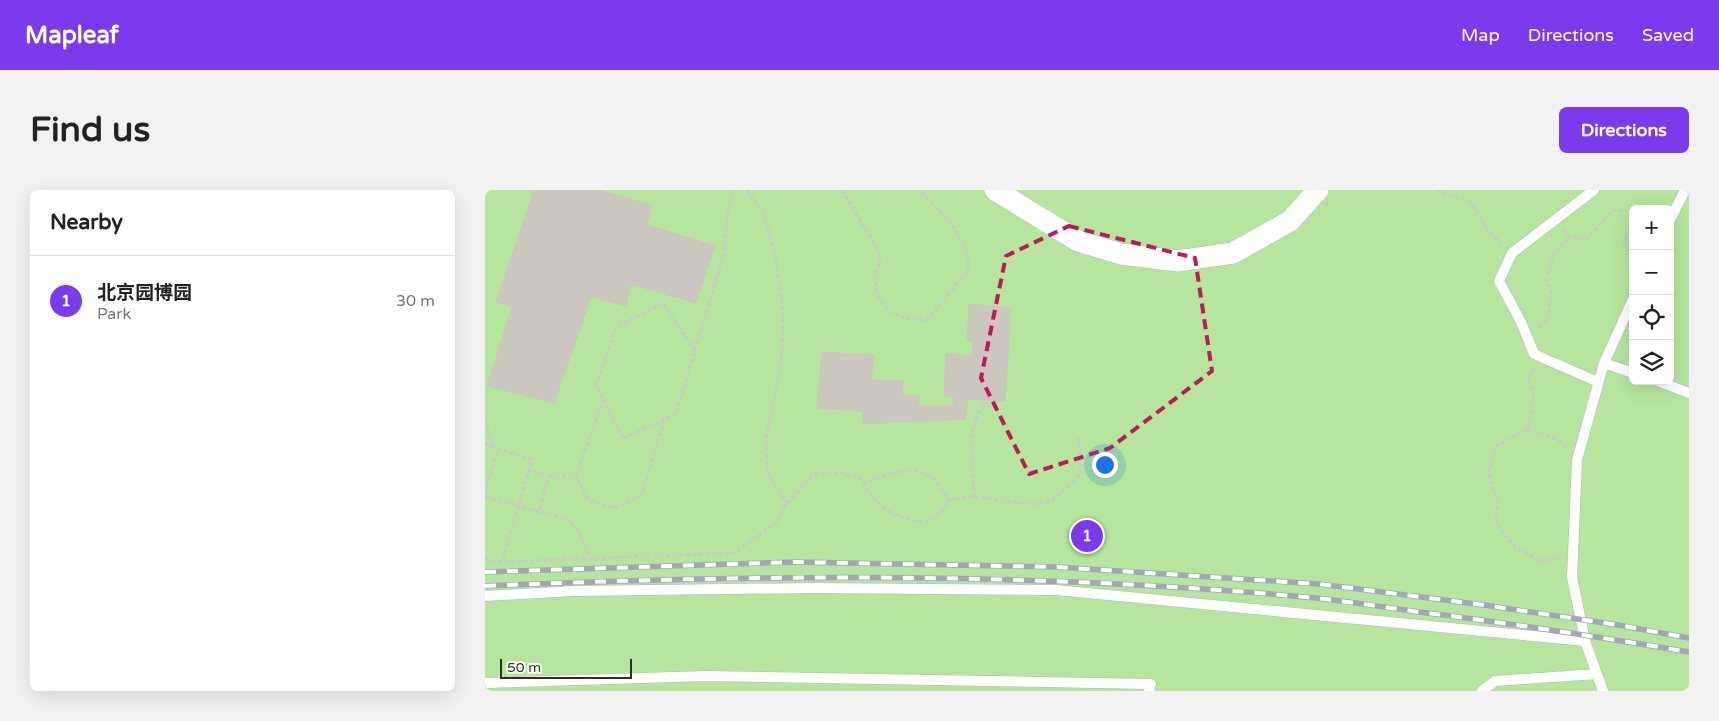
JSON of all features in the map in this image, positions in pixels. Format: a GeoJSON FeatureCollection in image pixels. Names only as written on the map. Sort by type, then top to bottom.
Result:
{"type":"FeatureCollection","features":[{"type":"Feature","properties":{"kind":"street"},"geometry":{"type":"LineString","coordinates":[[995,190],[1078,241],[1121,254],[1177,261],[1233,253],[1290,221],[1318,190]]}},
{"type":"Feature","properties":{"kind":"lane"},"geometry":{"type":"LineString","coordinates":[[1594,190],[1512,253],[1499,281],[1521,322],[1534,354],[1598,382]]}},
{"type":"Feature","properties":{"kind":"lane"},"geometry":{"type":"LineString","coordinates":[[1674,212],[1685,190]]}},
{"type":"Feature","properties":{"kind":"lane"},"geometry":{"type":"LineString","coordinates":[[1603,691],[1585,641],[1572,577],[1578,456],[1603,363],[1629,308]]}},
{"type":"Feature","properties":{"kind":"lane"},"geometry":{"type":"LineString","coordinates":[[1603,363],[1629,372]]}},
{"type":"Feature","properties":{"kind":"lane"},"geometry":{"type":"LineString","coordinates":[[1668,385],[1689,393]]}},
{"type":"Feature","properties":{"kind":"lane"},"geometry":{"type":"LineString","coordinates":[[485,596],[574,591],[813,588],[1056,590],[1585,641]]}},
{"type":"Feature","properties":{"kind":"lane"},"geometry":{"type":"LineString","coordinates":[[1482,691],[1495,681],[1597,674]]}},
{"type":"Feature","properties":{"kind":"lane"},"geometry":{"type":"LineString","coordinates":[[485,683],[706,676],[1151,684],[1149,691]]}},
{"type":"Feature","properties":{"kind":"path"},"geometry":{"type":"LineString","coordinates":[[695,351],[663,302],[615,327],[595,385],[623,439],[676,414],[695,351],[723,257],[728,213],[734,190]]}},
{"type":"Feature","properties":{"kind":"path"},"geometry":{"type":"LineString","coordinates":[[747,190],[763,212],[776,258],[783,314],[782,348],[778,381],[766,437],[767,472],[787,504]]}},
{"type":"Feature","properties":{"kind":"path"},"geometry":{"type":"LineString","coordinates":[[842,190],[881,255],[875,277],[877,295],[891,313],[911,319],[927,320],[968,272],[968,254],[952,224],[923,194],[922,190]]}},
{"type":"Feature","properties":{"kind":"path"},"geometry":{"type":"LineString","coordinates":[[1437,190],[1471,203],[1488,230],[1512,253]]}},
{"type":"Feature","properties":{"kind":"path"},"geometry":{"type":"LineString","coordinates":[[1556,219],[1570,237],[1586,240],[1612,211],[1629,210]]}},
{"type":"Feature","properties":{"kind":"path"},"geometry":{"type":"LineString","coordinates":[[1629,230],[1624,246],[1629,248]]}},
{"type":"Feature","properties":{"kind":"path"},"geometry":{"type":"LineString","coordinates":[[1526,334],[1548,320],[1551,290],[1546,280],[1548,272],[1553,256],[1570,237]]}},
{"type":"Feature","properties":{"kind":"path"},"geometry":{"type":"LineString","coordinates":[[1528,429],[1534,397],[1528,379],[1541,357]]}},
{"type":"Feature","properties":{"kind":"path"},"geometry":{"type":"LineString","coordinates":[[603,399],[575,476],[588,500],[615,508],[642,495],[664,419]]}},
{"type":"Feature","properties":{"kind":"path"},"geometry":{"type":"LineString","coordinates":[[974,496],[972,434],[978,413],[988,402]]}},
{"type":"Feature","properties":{"kind":"path"},"geometry":{"type":"LineString","coordinates":[[485,418],[492,446]]}},
{"type":"Feature","properties":{"kind":"path"},"geometry":{"type":"LineString","coordinates":[[1573,552],[1541,562],[1515,547],[1496,523],[1498,499],[1491,484],[1489,471],[1495,447],[1528,429],[1556,439],[1578,456]]}},
{"type":"Feature","properties":{"kind":"path"},"geometry":{"type":"LineString","coordinates":[[485,559],[502,562],[734,553],[779,521],[787,504],[813,475],[822,473],[842,473],[861,478],[867,492],[885,510],[903,518],[920,522],[933,520],[949,501],[974,496],[1029,504],[1049,502],[1081,473],[1078,438]]}},
{"type":"Feature","properties":{"kind":"path"},"geometry":{"type":"LineString","coordinates":[[485,444],[531,460],[502,562]]}},
{"type":"Feature","properties":{"kind":"path"},"geometry":{"type":"LineString","coordinates":[[499,448],[485,495],[517,506],[567,519],[578,530],[590,558]]}},
{"type":"Feature","properties":{"kind":"path"},"geometry":{"type":"LineString","coordinates":[[528,470],[549,476],[575,476]]}},
{"type":"Feature","properties":{"kind":"path"},"geometry":{"type":"LineString","coordinates":[[864,484],[884,475],[904,470],[915,470],[928,475],[938,482],[949,501]]}},
{"type":"Feature","properties":{"kind":"path"},"geometry":{"type":"LineString","coordinates":[[539,512],[549,476]]}},
{"type":"Feature","properties":{"kind":"highlighted area"},"geometry":{"type":"Polygon","coordinates":[[[1069,226],[1195,258],[1212,371],[1110,448],[1029,474],[981,378],[1006,256],[1069,226]]]}},
{"type":"Feature","properties":{"kind":"green space"},"geometry":{"type":"Polygon","coordinates":[[[485,190],[1689,190],[1689,691],[485,691],[485,190]]]}},
{"type":"Feature","properties":{"kind":"building"},"geometry":{"type":"Polygon","coordinates":[[[530,190],[599,190],[652,205],[647,225],[715,246],[696,303],[631,284],[626,306],[591,297],[554,403],[487,386],[512,307],[496,302],[532,197],[530,190]]]}},
{"type":"Feature","properties":{"kind":"building"},"geometry":{"type":"Polygon","coordinates":[[[969,304],[1011,308],[1005,401],[968,399],[965,419],[863,424],[863,411],[817,408],[822,352],[874,355],[871,380],[903,381],[902,395],[920,396],[918,406],[953,406],[954,397],[944,396],[946,354],[972,356],[973,341],[967,341],[969,304]]]}},
{"type":"Feature","properties":{"kind":"railway"},"geometry":{"type":"LineString","coordinates":[[485,572],[795,562],[1057,567],[1319,584],[1484,605],[1618,625],[1689,638]]}},
{"type":"Feature","properties":{"kind":"railway"},"geometry":{"type":"LineString","coordinates":[[485,586],[693,579],[797,578],[901,578],[1109,583],[1316,598],[1520,626],[1689,652]]}},
{"type":"Feature","properties":{"kind":"place","name":"北京园博园"},"geometry":{"type":"Point","coordinates":[1087,536]}}]}
